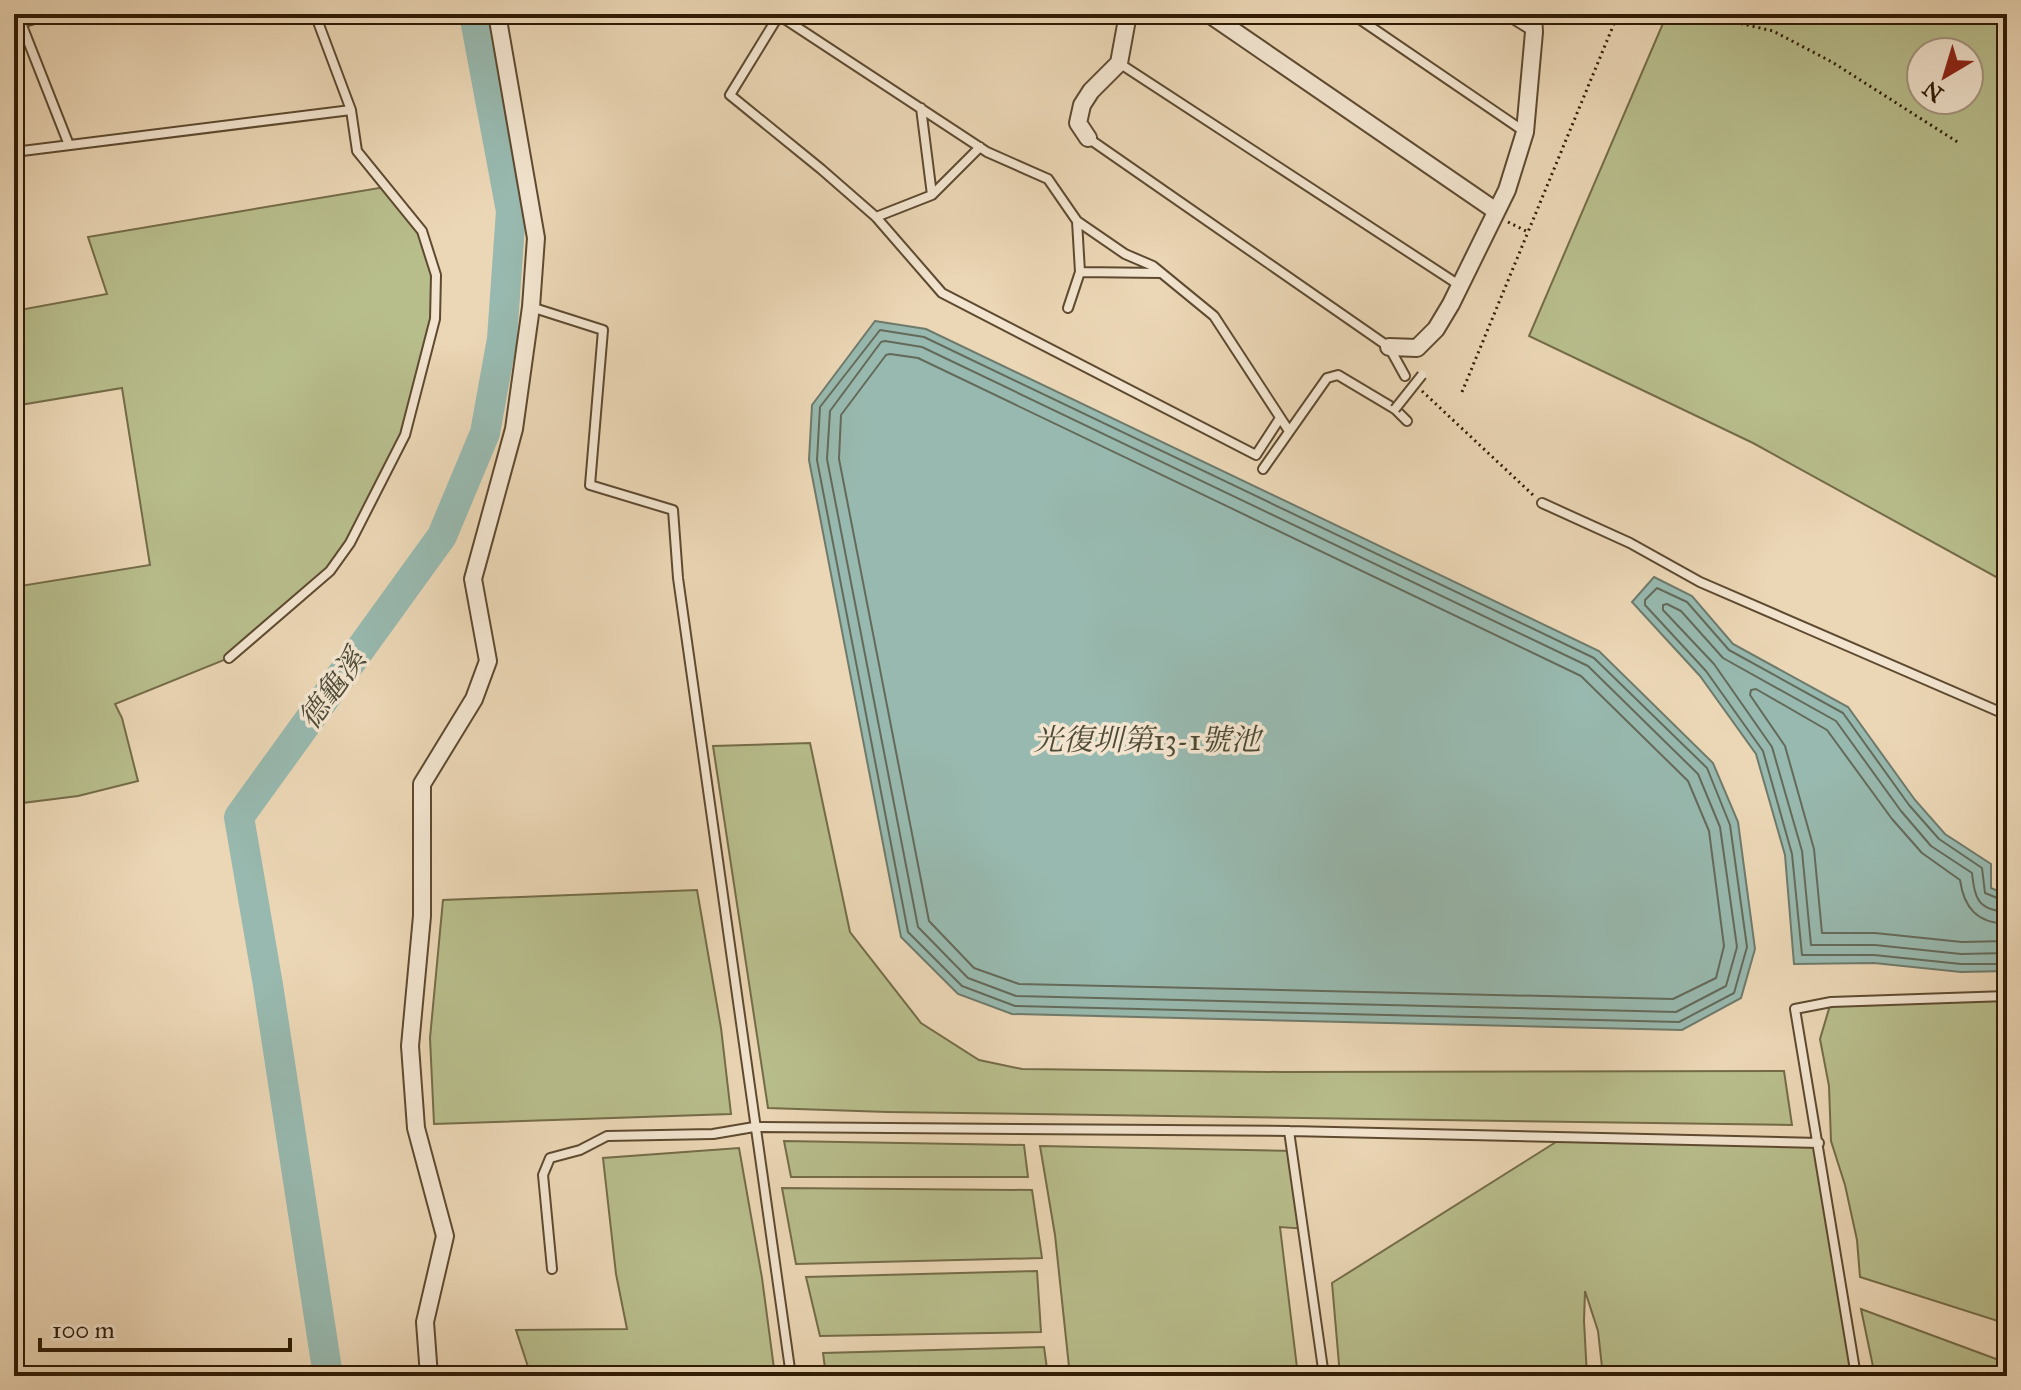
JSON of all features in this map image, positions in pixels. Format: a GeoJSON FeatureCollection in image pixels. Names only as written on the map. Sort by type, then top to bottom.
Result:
{"type":"FeatureCollection","features":[{"type":"Feature","properties":{"kind":"street"},"geometry":{"type":"LineString","coordinates":[[429,1376],[425,1322],[445,1236],[416,1128],[410,1046],[422,916],[422,784],[474,699],[488,661],[473,579],[514,429],[531,307],[536,238],[497,14]]}},
{"type":"Feature","properties":{"kind":"street"},"geometry":{"type":"LineString","coordinates":[[1088,138],[1078,123],[1082,105],[1091,91],[1119,63],[1128,14]]}},
{"type":"Feature","properties":{"kind":"street"},"geometry":{"type":"LineString","coordinates":[[1209,14],[1496,211]]}},
{"type":"Feature","properties":{"kind":"street"},"geometry":{"type":"LineString","coordinates":[[1389,347],[1417,348],[1436,329],[1507,190],[1525,132],[1533,14]]}},
{"type":"Feature","properties":{"kind":"lane"},"geometry":{"type":"LineString","coordinates":[[51,14],[21,23],[69,145]]}},
{"type":"Feature","properties":{"kind":"lane"},"geometry":{"type":"LineString","coordinates":[[229,658],[330,571],[350,543],[405,435],[435,319],[436,275],[422,231],[357,151],[351,110],[315,14]]}},
{"type":"Feature","properties":{"kind":"lane"},"geometry":{"type":"LineString","coordinates":[[1280,418],[1256,455],[942,293],[876,217],[730,95],[778,14],[980,147],[1048,179],[1077,221],[1125,254],[1153,266],[1214,316],[1289,431]]}},
{"type":"Feature","properties":{"kind":"lane"},"geometry":{"type":"LineString","coordinates":[[1352,14],[1525,132]]}},
{"type":"Feature","properties":{"kind":"lane"},"geometry":{"type":"LineString","coordinates":[[1505,14],[1534,32]]}},
{"type":"Feature","properties":{"kind":"lane"},"geometry":{"type":"LineString","coordinates":[[1119,63],[1459,285]]}},
{"type":"Feature","properties":{"kind":"lane"},"geometry":{"type":"LineString","coordinates":[[921,108],[932,195]]}},
{"type":"Feature","properties":{"kind":"lane"},"geometry":{"type":"LineString","coordinates":[[14,152],[351,110]]}},
{"type":"Feature","properties":{"kind":"lane"},"geometry":{"type":"LineString","coordinates":[[1088,138],[1389,347],[1405,376]]}},
{"type":"Feature","properties":{"kind":"lane"},"geometry":{"type":"LineString","coordinates":[[876,217],[932,195],[980,147]]}},
{"type":"Feature","properties":{"kind":"lane"},"geometry":{"type":"LineString","coordinates":[[1068,308],[1080,272],[1077,221]]}},
{"type":"Feature","properties":{"kind":"lane"},"geometry":{"type":"LineString","coordinates":[[1080,272],[1161,273]]}},
{"type":"Feature","properties":{"kind":"lane"},"geometry":{"type":"LineString","coordinates":[[531,307],[603,330],[590,485],[673,510],[678,578],[791,1376]]}},
{"type":"Feature","properties":{"kind":"lane"},"geometry":{"type":"LineString","coordinates":[[1263,469],[1327,378],[1338,375],[1395,409],[1407,421]]}},
{"type":"Feature","properties":{"kind":"lane"},"geometry":{"type":"LineString","coordinates":[[1395,409],[1422,375]]}},
{"type":"Feature","properties":{"kind":"lane"},"geometry":{"type":"LineString","coordinates":[[1542,503],[1630,543],[1700,582],[2007,715]]}},
{"type":"Feature","properties":{"kind":"lane"},"geometry":{"type":"LineString","coordinates":[[1856,1376],[1795,1009],[1831,1002],[2007,996]]}},
{"type":"Feature","properties":{"kind":"lane"},"geometry":{"type":"LineString","coordinates":[[552,1269],[543,1175],[550,1158],[580,1150],[607,1136],[713,1134],[754,1127],[1289,1131],[1819,1143]]}},
{"type":"Feature","properties":{"kind":"lane"},"geometry":{"type":"LineString","coordinates":[[1289,1131],[1324,1376]]}},
{"type":"Feature","properties":{"kind":"path"},"geometry":{"type":"LineString","coordinates":[[1462,392],[1618,14]]}},
{"type":"Feature","properties":{"kind":"path"},"geometry":{"type":"LineString","coordinates":[[1700,14],[1773,31],[1832,62],[1959,143]]}},
{"type":"Feature","properties":{"kind":"path"},"geometry":{"type":"LineString","coordinates":[[1496,211],[1510,224],[1528,232]]}},
{"type":"Feature","properties":{"kind":"path"},"geometry":{"type":"LineString","coordinates":[[1405,376],[1542,503]]}},
{"type":"Feature","properties":{"kind":"green space"},"geometry":{"type":"Polygon","coordinates":[[[1667,14],[2007,14],[2007,583],[1753,443],[1529,336],[1667,14]]]}},
{"type":"Feature","properties":{"kind":"green space"},"geometry":{"type":"Polygon","coordinates":[[[385,187],[422,231],[436,275],[435,319],[405,435],[330,571],[229,658],[115,704],[122,718],[138,781],[78,796],[14,804],[14,587],[150,565],[122,388],[14,406],[14,311],[107,294],[88,237],[385,187]]]}},
{"type":"Feature","properties":{"kind":"green space"},"geometry":{"type":"Polygon","coordinates":[[[810,743],[850,932],[921,1023],[979,1060],[1022,1069],[1784,1071],[1792,1125],[768,1108],[713,746],[810,743]]]}},
{"type":"Feature","properties":{"kind":"green space"},"geometry":{"type":"Polygon","coordinates":[[[697,890],[721,1028],[731,1114],[434,1124],[430,1038],[443,900],[697,890]]]}},
{"type":"Feature","properties":{"kind":"green space"},"geometry":{"type":"Polygon","coordinates":[[[2007,996],[2007,1324],[1860,1277],[1857,1240],[1831,1141],[1829,1086],[1820,1039],[1831,1002],[2007,996]]]}},
{"type":"Feature","properties":{"kind":"green space"},"geometry":{"type":"Polygon","coordinates":[[[1564,1137],[1819,1143],[1854,1376],[1603,1376],[1598,1331],[1585,1291],[1587,1376],[1340,1376],[1332,1283],[1564,1137]]]}},
{"type":"Feature","properties":{"kind":"green space"},"geometry":{"type":"Polygon","coordinates":[[[784,1141],[1024,1145],[1028,1177],[791,1177],[784,1141]]]}},
{"type":"Feature","properties":{"kind":"green space"},"geometry":{"type":"Polygon","coordinates":[[[1040,1146],[1294,1151],[1307,1229],[1280,1227],[1298,1376],[1070,1376],[1055,1235],[1040,1146]]]}},
{"type":"Feature","properties":{"kind":"green space"},"geometry":{"type":"Polygon","coordinates":[[[739,1148],[762,1278],[775,1376],[531,1376],[516,1330],[627,1329],[616,1274],[603,1158],[739,1148]]]}},
{"type":"Feature","properties":{"kind":"green space"},"geometry":{"type":"Polygon","coordinates":[[[782,1188],[1032,1190],[1042,1258],[796,1264],[782,1188]]]}},
{"type":"Feature","properties":{"kind":"green space"},"geometry":{"type":"Polygon","coordinates":[[[1037,1271],[1041,1332],[820,1336],[806,1277],[1037,1271]]]}},
{"type":"Feature","properties":{"kind":"green space"},"geometry":{"type":"Polygon","coordinates":[[[1861,1309],[2007,1363],[2007,1376],[1875,1376],[1861,1309]]]}},
{"type":"Feature","properties":{"kind":"green space"},"geometry":{"type":"Polygon","coordinates":[[[1044,1347],[1048,1376],[826,1376],[823,1353],[1044,1347]]]}},
{"type":"Feature","properties":{"kind":"water","name":"光復圳第13-1號池"},"geometry":{"type":"Polygon","coordinates":[[[875,321],[926,329],[1599,651],[1713,763],[1738,822],[1755,949],[1741,998],[1682,1030],[1012,1014],[958,994],[901,937],[809,460],[812,405],[875,321]]]}},
{"type":"Feature","properties":{"kind":"water"},"geometry":{"type":"Polygon","coordinates":[[[1654,577],[1692,596],[1733,644],[1848,707],[1915,800],[1945,834],[1991,864],[1991,888],[2007,895],[2007,971],[1961,972],[1874,963],[1794,964],[1785,855],[1756,754],[1700,676],[1632,602],[1654,577]]]}},
{"type":"Feature","properties":{"kind":"waterway","name":"德龜溪"},"geometry":{"type":"LineString","coordinates":[[328,1376],[239,817],[442,536],[485,433],[502,339],[511,211],[474,14]]}}]}
